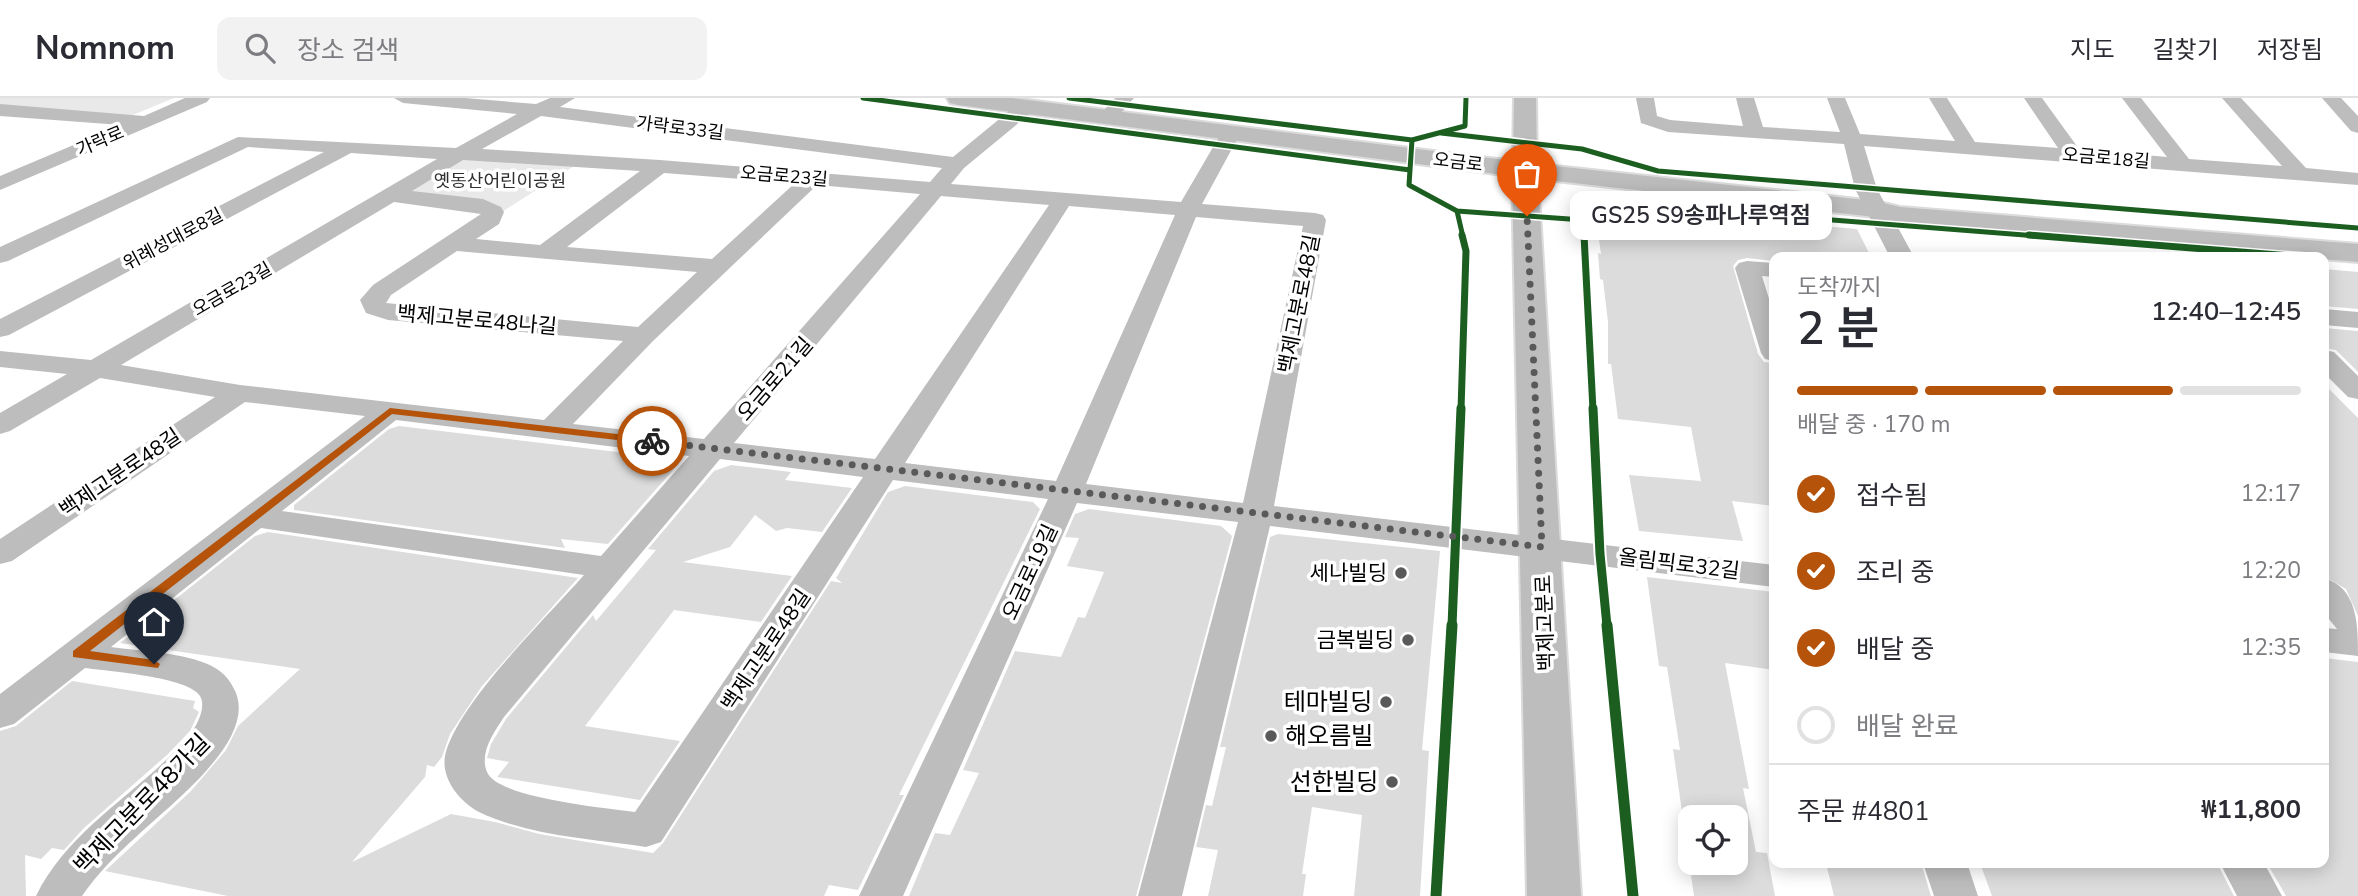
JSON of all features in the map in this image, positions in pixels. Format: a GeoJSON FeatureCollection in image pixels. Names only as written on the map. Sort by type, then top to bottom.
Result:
{"type":"FeatureCollection","features":[{"type":"Feature","properties":{"kind":"main road","name":"오금로"},"geometry":{"type":"LineString","coordinates":[[958,98],[1662,187],[1875,209],[1900,215],[2358,253]]}},
{"type":"Feature","properties":{"kind":"main road","name":"백제고분로"},"geometry":{"type":"LineString","coordinates":[[1525,98],[1525,170],[1555,896]]}},
{"type":"Feature","properties":{"kind":"main road","name":"오금로"},"geometry":{"type":"LineString","coordinates":[[1875,209],[1897,202],[2358,236]]}},
{"type":"Feature","properties":{"kind":"street","name":"가락로"},"geometry":{"type":"LineString","coordinates":[[0,184],[201,98]]}},
{"type":"Feature","properties":{"kind":"street","name":"가락로33길"},"geometry":{"type":"LineString","coordinates":[[403,98],[538,110],[957,164]]}},
{"type":"Feature","properties":{"kind":"street","name":"오금로23길"},"geometry":{"type":"LineString","coordinates":[[0,425],[463,152],[538,110],[566,98]]}},
{"type":"Feature","properties":{"kind":"street"},"geometry":{"type":"LineString","coordinates":[[1105,118],[1125,98]]}},
{"type":"Feature","properties":{"kind":"street","name":"오금로18길"},"geometry":{"type":"LineString","coordinates":[[1645,98],[1648,119],[1668,127],[2073,155],[2358,179]]}},
{"type":"Feature","properties":{"kind":"street"},"geometry":{"type":"LineString","coordinates":[[1745,98],[1755,132]]}},
{"type":"Feature","properties":{"kind":"street"},"geometry":{"type":"LineString","coordinates":[[1836,98],[1853,141],[1866,189],[1899,252]]}},
{"type":"Feature","properties":{"kind":"street"},"geometry":{"type":"LineString","coordinates":[[1938,98],[1969,148]]}},
{"type":"Feature","properties":{"kind":"street"},"geometry":{"type":"LineString","coordinates":[[2033,98],[2073,155]]}},
{"type":"Feature","properties":{"kind":"street"},"geometry":{"type":"LineString","coordinates":[[2131,98],[2183,164]]}},
{"type":"Feature","properties":{"kind":"street"},"geometry":{"type":"LineString","coordinates":[[2231,98],[2301,175]]}},
{"type":"Feature","properties":{"kind":"street"},"geometry":{"type":"LineString","coordinates":[[2330,98],[2358,127]]}},
{"type":"Feature","properties":{"kind":"street","name":"오금로21길"},"geometry":{"type":"LineString","coordinates":[[646,830],[526,812],[496,804],[480,794],[469,780],[466,768],[469,740],[477,724],[957,164],[1026,107]]}},
{"type":"Feature","properties":{"kind":"street"},"geometry":{"type":"LineString","coordinates":[[0,110],[148,121]]}},
{"type":"Feature","properties":{"kind":"street","name":"오금로19길"},"geometry":{"type":"LineString","coordinates":[[881,896],[1068,491],[1189,208],[1230,134]]}},
{"type":"Feature","properties":{"kind":"street","name":"오금로23길"},"geometry":{"type":"LineString","coordinates":[[0,256],[245,141],[463,152],[937,188]]}},
{"type":"Feature","properties":{"kind":"street","name":"위례성대로8길"},"geometry":{"type":"LineString","coordinates":[[0,330],[347,148]]}},
{"type":"Feature","properties":{"kind":"street"},"geometry":{"type":"LineString","coordinates":[[545,252],[660,166]]}},
{"type":"Feature","properties":{"kind":"street"},"geometry":{"type":"LineString","coordinates":[[551,430],[644,335],[813,178]]}},
{"type":"Feature","properties":{"kind":"street"},"geometry":{"type":"LineString","coordinates":[[937,188],[1189,208]]}},
{"type":"Feature","properties":{"kind":"street","name":"백제고분로48나길"},"geometry":{"type":"LineString","coordinates":[[392,195],[483,206],[493,212],[491,219],[382,290],[372,300],[375,308],[388,312],[644,335]]}},
{"type":"Feature","properties":{"kind":"street","name":"백제고분로48길"},"geometry":{"type":"LineString","coordinates":[[646,830],[1064,198]]}},
{"type":"Feature","properties":{"kind":"street","name":"백제고분로48길"},"geometry":{"type":"LineString","coordinates":[[1160,896],[1257,512],[1315,220],[1189,208]]}},
{"type":"Feature","properties":{"kind":"street"},"geometry":{"type":"LineString","coordinates":[[452,244],[717,267]]}},
{"type":"Feature","properties":{"kind":"street"},"geometry":{"type":"LineString","coordinates":[[1769,270],[1747,268],[1769,337]]}},
{"type":"Feature","properties":{"kind":"street"},"geometry":{"type":"LineString","coordinates":[[2329,317],[2358,320]]}},
{"type":"Feature","properties":{"kind":"street"},"geometry":{"type":"LineString","coordinates":[[0,359],[97,369],[240,393],[1542,547]]}},
{"type":"Feature","properties":{"kind":"street"},"geometry":{"type":"LineString","coordinates":[[2329,363],[2358,391]]}},
{"type":"Feature","properties":{"kind":"street","name":"백제고분로48길"},"geometry":{"type":"LineString","coordinates":[[0,554],[240,393]]}},
{"type":"Feature","properties":{"kind":"street"},"geometry":{"type":"LineString","coordinates":[[0,715],[390,411]]}},
{"type":"Feature","properties":{"kind":"street"},"geometry":{"type":"LineString","coordinates":[[254,517],[610,568]]}},
{"type":"Feature","properties":{"kind":"street","name":"올림픽로32길"},"geometry":{"type":"LineString","coordinates":[[1542,547],[1769,575]]}},
{"type":"Feature","properties":{"kind":"street"},"geometry":{"type":"LineString","coordinates":[[2329,595],[2358,632]]}},
{"type":"Feature","properties":{"kind":"street"},"geometry":{"type":"LineString","coordinates":[[2329,641],[2358,644]]}},
{"type":"Feature","properties":{"kind":"street","name":"백제고분로48가길"},"geometry":{"type":"LineString","coordinates":[[58,896],[81,864],[201,749],[215,729],[221,705],[218,691],[208,680],[192,672],[78,654]]}},
{"type":"Feature","properties":{"kind":"street"},"geometry":{"type":"LineString","coordinates":[[1947,868],[1956,896]]}},
{"type":"Feature","properties":{"kind":"street"},"geometry":{"type":"LineString","coordinates":[[2245,868],[2260,896]]}},
{"type":"Feature","properties":{"kind":"green space"},"geometry":{"type":"Polygon","coordinates":[[[0,98],[174,98],[128,117],[0,108],[0,98]]]}},
{"type":"Feature","properties":{"kind":"green space","name":"옛동산어린이공원"},"geometry":{"type":"Polygon","coordinates":[[[469,152],[582,161],[500,213],[400,194],[469,152]]]}},
{"type":"Feature","properties":{"kind":"building"},"geometry":{"type":"Polygon","coordinates":[[[1646,211],[1857,229],[1868,252],[1769,252],[1769,260],[1747,258],[1738,260],[1733,266],[1758,354],[1764,362],[1769,362],[1769,505],[1732,501],[1743,541],[1639,531],[1629,475],[1701,481],[1691,427],[1618,419],[1611,364],[1608,364],[1608,322],[1603,280],[1600,279],[1598,253],[1601,254],[1597,226],[1646,211]]]}},
{"type":"Feature","properties":{"kind":"building"},"geometry":{"type":"Polygon","coordinates":[[[2329,269],[2358,272],[2358,309],[2329,306],[2329,269]]]}},
{"type":"Feature","properties":{"kind":"building"},"geometry":{"type":"Polygon","coordinates":[[[2329,328],[2358,331],[2358,372],[2336,350],[2329,349],[2329,328]]]}},
{"type":"Feature","properties":{"kind":"building"},"geometry":{"type":"Polygon","coordinates":[[[2329,389],[2358,418],[2358,616],[2346,589],[2329,579],[2329,389]]]}},
{"type":"Feature","properties":{"kind":"building"},"geometry":{"type":"Polygon","coordinates":[[[399,426],[676,459],[679,463],[608,544],[561,539],[565,548],[294,510],[294,505],[389,429],[399,426]]]}},
{"type":"Feature","properties":{"kind":"building"},"geometry":{"type":"Polygon","coordinates":[[[731,465],[791,472],[785,480],[852,488],[822,532],[787,528],[776,531],[755,515],[730,547],[683,562],[792,576],[761,622],[674,610],[585,726],[680,741],[640,800],[497,777],[509,762],[487,758],[491,744],[506,719],[593,615],[596,621],[656,550],[648,549],[714,471],[731,465]]]}},
{"type":"Feature","properties":{"kind":"building"},"geometry":{"type":"Polygon","coordinates":[[[905,486],[1033,502],[1040,509],[899,795],[904,795],[858,890],[829,885],[824,896],[228,896],[105,871],[191,791],[226,750],[238,726],[300,669],[120,643],[255,536],[268,532],[578,578],[482,686],[450,734],[442,757],[434,767],[427,765],[425,777],[352,862],[451,814],[539,834],[653,853],[663,843],[831,581],[842,583],[836,578],[888,492],[905,486]]]}},
{"type":"Feature","properties":{"kind":"building"},"geometry":{"type":"Polygon","coordinates":[[[1089,509],[1221,526],[1232,536],[1136,896],[909,896],[935,833],[950,835],[979,773],[963,770],[1015,651],[1061,657],[1078,617],[1085,618],[1104,572],[1067,566],[1079,538],[1065,537],[1075,514],[1089,509]]]}},
{"type":"Feature","properties":{"kind":"building"},"geometry":{"type":"Polygon","coordinates":[[[1278,534],[1440,551],[1422,750],[1429,751],[1420,896],[1354,896],[1362,815],[1312,807],[1302,874],[1306,874],[1303,896],[1208,896],[1218,850],[1196,847],[1206,805],[1212,806],[1226,747],[1220,747],[1270,537],[1278,534]]]}},
{"type":"Feature","properties":{"kind":"building"},"geometry":{"type":"Polygon","coordinates":[[[1647,577],[1769,591],[1769,669],[1725,663],[1749,789],[1743,788],[1746,805],[1681,805],[1673,749],[1680,750],[1667,667],[1659,666],[1647,577]]]}},
{"type":"Feature","properties":{"kind":"building"},"geometry":{"type":"Polygon","coordinates":[[[2329,659],[2358,662],[2358,896],[2286,896],[2270,868],[2329,868],[2329,659]]]}},
{"type":"Feature","properties":{"kind":"building"},"geometry":{"type":"Polygon","coordinates":[[[72,681],[195,701],[193,708],[199,712],[190,731],[168,754],[84,828],[64,850],[52,848],[41,859],[25,855],[26,896],[0,896],[0,731],[16,726],[72,681]]]}},
{"type":"Feature","properties":{"kind":"building"},"geometry":{"type":"Polygon","coordinates":[[[1748,813],[1756,852],[1767,853],[1775,896],[1694,896],[1691,875],[1748,875],[1748,813]]]}},
{"type":"Feature","properties":{"kind":"building"},"geometry":{"type":"Polygon","coordinates":[[[1827,868],[1923,868],[1931,896],[1834,896],[1827,868]]]}},
{"type":"Feature","properties":{"kind":"building"},"geometry":{"type":"Polygon","coordinates":[[[1982,868],[2220,868],[2234,896],[1992,896],[1982,868]]]}},
{"type":"Feature","properties":{"kind":"cycle path"},"geometry":{"type":"LineString","coordinates":[[863,98],[1410,170]]}},
{"type":"Feature","properties":{"kind":"cycle path"},"geometry":{"type":"LineString","coordinates":[[1069,98],[1412,140],[1465,126],[1466,98]]}},
{"type":"Feature","properties":{"kind":"cycle path"},"geometry":{"type":"LineString","coordinates":[[1441,133],[1582,149],[1658,171],[2358,228]]}},
{"type":"Feature","properties":{"kind":"cycle path"},"geometry":{"type":"LineString","coordinates":[[1412,140],[1409,185],[1457,211],[1583,220],[1641,205],[2241,252]]}},
{"type":"Feature","properties":{"kind":"cycle path"},"geometry":{"type":"LineString","coordinates":[[1436,896],[1457,537],[1466,251],[1457,211]]}},
{"type":"Feature","properties":{"kind":"cycle path"},"geometry":{"type":"LineString","coordinates":[[1583,220],[1600,554],[1633,896]]}},
{"type":"Feature","properties":{"kind":"way so far"},"geometry":{"type":"LineString","coordinates":[[652,441],[1542,547],[1527,216]]}},
{"type":"Feature","properties":{"kind":"place","name":"GS25 S9송파나루역점"},"geometry":{"type":"Point","coordinates":[1527,216]}},
{"type":"Feature","properties":{"kind":"place","name":"세나빌딩"},"geometry":{"type":"Point","coordinates":[1401,573]}},
{"type":"Feature","properties":{"kind":"place","name":"금복빌딩"},"geometry":{"type":"Point","coordinates":[1408,640]}},
{"type":"Feature","properties":{"kind":"place","name":"테마빌딩"},"geometry":{"type":"Point","coordinates":[1386,702]}},
{"type":"Feature","properties":{"kind":"place","name":"해오름빌"},"geometry":{"type":"Point","coordinates":[1271,736]}},
{"type":"Feature","properties":{"kind":"place","name":"선한빌딩"},"geometry":{"type":"Point","coordinates":[1392,782]}},
{"type":"Feature","properties":{"kind":"route"},"geometry":{"type":"LineString","coordinates":[[154,664],[78,654],[390,411],[652,441]]}}]}
